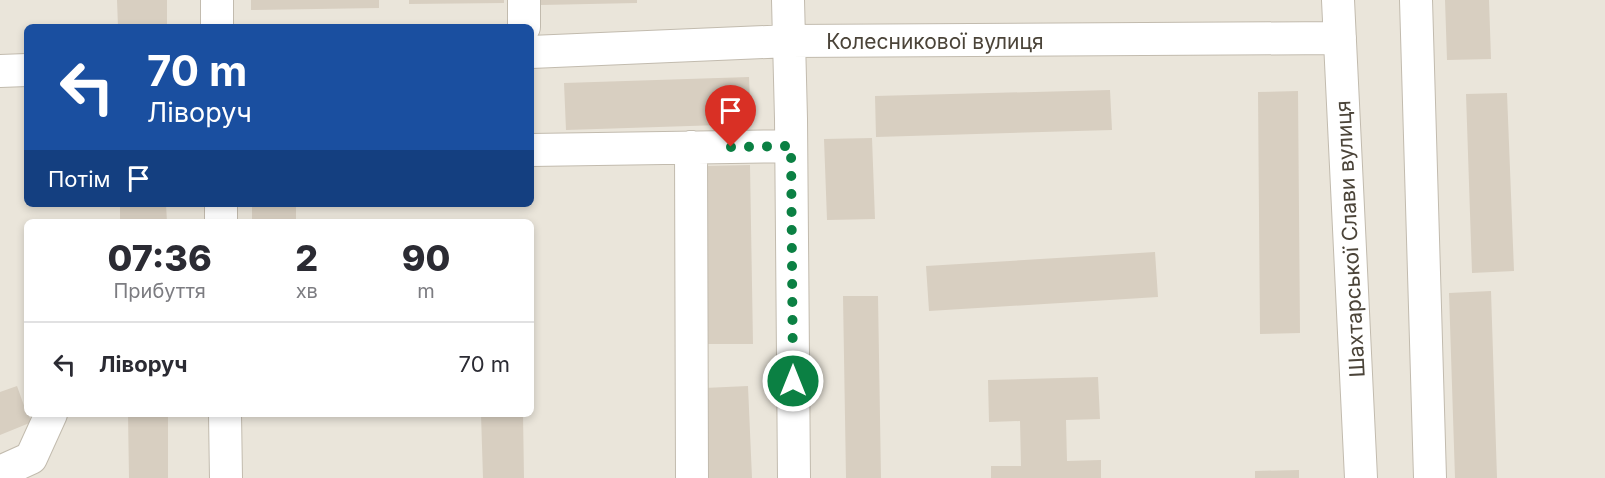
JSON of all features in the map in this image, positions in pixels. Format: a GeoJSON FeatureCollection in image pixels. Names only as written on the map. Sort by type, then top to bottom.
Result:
{"type":"FeatureCollection","features":[{"type":"Feature","properties":{"kind":"street"},"geometry":{"type":"LineString","coordinates":[[217,0],[218,24]]}},
{"type":"Feature","properties":{"kind":"street"},"geometry":{"type":"LineString","coordinates":[[524,0],[524,24]]}},
{"type":"Feature","properties":{"kind":"street"},"geometry":{"type":"LineString","coordinates":[[788,0],[794,478]]}},
{"type":"Feature","properties":{"kind":"street","name":"Шахтарської Слави вулиця"},"geometry":{"type":"LineString","coordinates":[[1338,0],[1361,478]]}},
{"type":"Feature","properties":{"kind":"street"},"geometry":{"type":"LineString","coordinates":[[1416,0],[1430,478]]}},
{"type":"Feature","properties":{"kind":"street","name":"Колесникової вулиця"},"geometry":{"type":"LineString","coordinates":[[534,52],[789,41],[1340,38]]}},
{"type":"Feature","properties":{"kind":"street"},"geometry":{"type":"LineString","coordinates":[[0,71],[24,70]]}},
{"type":"Feature","properties":{"kind":"street"},"geometry":{"type":"LineString","coordinates":[[534,150],[791,146]]}},
{"type":"Feature","properties":{"kind":"street"},"geometry":{"type":"LineString","coordinates":[[691,147],[692,478]]}},
{"type":"Feature","properties":{"kind":"street"},"geometry":{"type":"LineString","coordinates":[[0,472],[31,458],[50,417]]}},
{"type":"Feature","properties":{"kind":"street"},"geometry":{"type":"LineString","coordinates":[[225,417],[226,478]]}},
{"type":"Feature","properties":{"kind":"shaded area"},"geometry":{"type":"Polygon","coordinates":[[[0,0],[1605,0],[1605,478],[0,478],[0,0]]]}},
{"type":"Feature","properties":{"kind":"building"},"geometry":{"type":"Polygon","coordinates":[[[117,0],[167,0],[167,24],[118,24],[117,0]]]}},
{"type":"Feature","properties":{"kind":"building"},"geometry":{"type":"Polygon","coordinates":[[[251,0],[379,0],[379,8],[251,10],[251,0]]]}},
{"type":"Feature","properties":{"kind":"building"},"geometry":{"type":"Polygon","coordinates":[[[409,0],[504,0],[504,3],[409,4],[409,0]]]}},
{"type":"Feature","properties":{"kind":"building"},"geometry":{"type":"Polygon","coordinates":[[[541,0],[637,0],[637,3],[541,5],[541,0]]]}},
{"type":"Feature","properties":{"kind":"building"},"geometry":{"type":"Polygon","coordinates":[[[1445,0],[1489,0],[1491,59],[1447,60],[1445,0]]]}},
{"type":"Feature","properties":{"kind":"building"},"geometry":{"type":"Polygon","coordinates":[[[749,77],[751,124],[566,130],[564,83],[749,77]]]}},
{"type":"Feature","properties":{"kind":"building"},"geometry":{"type":"Polygon","coordinates":[[[1110,90],[1112,130],[876,137],[875,96],[1110,90]]]}},
{"type":"Feature","properties":{"kind":"building"},"geometry":{"type":"Polygon","coordinates":[[[1298,91],[1300,333],[1260,334],[1258,92],[1298,91]]]}},
{"type":"Feature","properties":{"kind":"building"},"geometry":{"type":"Polygon","coordinates":[[[1507,93],[1514,271],[1472,273],[1466,94],[1507,93]]]}},
{"type":"Feature","properties":{"kind":"building"},"geometry":{"type":"Polygon","coordinates":[[[872,138],[875,219],[827,220],[824,139],[872,138]]]}},
{"type":"Feature","properties":{"kind":"building"},"geometry":{"type":"Polygon","coordinates":[[[750,165],[753,344],[708,344],[706,166],[750,165]]]}},
{"type":"Feature","properties":{"kind":"building"},"geometry":{"type":"Polygon","coordinates":[[[120,207],[166,207],[167,219],[120,219],[120,207]]]}},
{"type":"Feature","properties":{"kind":"building"},"geometry":{"type":"Polygon","coordinates":[[[252,207],[296,207],[296,219],[252,219],[252,207]]]}},
{"type":"Feature","properties":{"kind":"building"},"geometry":{"type":"Polygon","coordinates":[[[1155,252],[1158,297],[929,311],[926,266],[1155,252]]]}},
{"type":"Feature","properties":{"kind":"building"},"geometry":{"type":"Polygon","coordinates":[[[1491,291],[1497,478],[1455,478],[1449,293],[1491,291]]]}},
{"type":"Feature","properties":{"kind":"building"},"geometry":{"type":"Polygon","coordinates":[[[843,296],[878,296],[881,478],[846,478],[843,296]]]}},
{"type":"Feature","properties":{"kind":"building"},"geometry":{"type":"Polygon","coordinates":[[[1098,377],[1100,419],[1066,420],[1067,461],[1101,460],[1101,478],[991,478],[991,466],[1021,466],[1020,421],[989,422],[988,380],[1098,377]]]}},
{"type":"Feature","properties":{"kind":"building"},"geometry":{"type":"Polygon","coordinates":[[[17,386],[24,406],[24,417],[30,417],[32,422],[0,435],[0,392],[17,386]]]}},
{"type":"Feature","properties":{"kind":"building"},"geometry":{"type":"Polygon","coordinates":[[[748,386],[752,478],[709,478],[704,388],[748,386]]]}},
{"type":"Feature","properties":{"kind":"building"},"geometry":{"type":"Polygon","coordinates":[[[128,417],[168,417],[168,478],[129,478],[128,417]]]}},
{"type":"Feature","properties":{"kind":"building"},"geometry":{"type":"Polygon","coordinates":[[[481,417],[523,417],[524,478],[483,478],[481,417]]]}},
{"type":"Feature","properties":{"kind":"building"},"geometry":{"type":"Polygon","coordinates":[[[1299,470],[1299,478],[1255,478],[1255,471],[1299,470]]]}},
{"type":"Feature","properties":{"kind":"route"},"geometry":{"type":"LineString","coordinates":[[731,147],[791,146],[793,381]]}}]}
